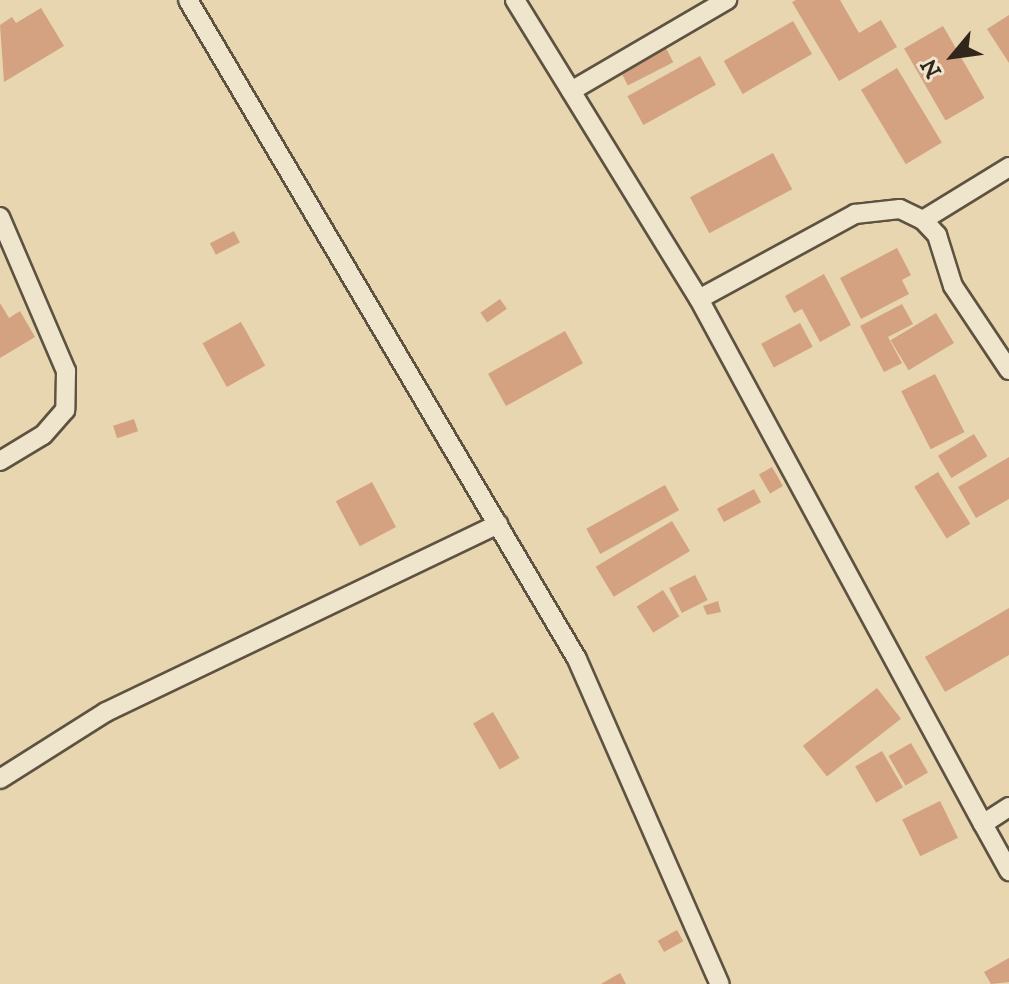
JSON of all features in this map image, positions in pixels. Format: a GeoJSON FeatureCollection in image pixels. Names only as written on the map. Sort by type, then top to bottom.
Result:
{"type":"FeatureCollection","features":[{"type":"Feature","properties":{"kind":"street"},"geometry":{"type":"LineString","coordinates":[[188,0],[577,659],[720,984]]}},
{"type":"Feature","properties":{"kind":"street"},"geometry":{"type":"LineString","coordinates":[[515,0],[699,299],[1009,871]]}},
{"type":"Feature","properties":{"kind":"street"},"geometry":{"type":"LineString","coordinates":[[571,91],[727,0]]}},
{"type":"Feature","properties":{"kind":"street"},"geometry":{"type":"LineString","coordinates":[[923,220],[1009,167]]}},
{"type":"Feature","properties":{"kind":"street"},"geometry":{"type":"LineString","coordinates":[[699,299],[855,214],[900,209],[923,220],[937,235],[953,286],[1009,370]]}},
{"type":"Feature","properties":{"kind":"street"},"geometry":{"type":"LineString","coordinates":[[0,217],[66,371],[65,410],[43,435],[0,461]]}},
{"type":"Feature","properties":{"kind":"street"},"geometry":{"type":"LineString","coordinates":[[0,779],[106,712],[498,524]]}},
{"type":"Feature","properties":{"kind":"street"},"geometry":{"type":"LineString","coordinates":[[983,824],[1009,807]]}},
{"type":"Feature","properties":{"kind":"building"},"geometry":{"type":"Polygon","coordinates":[[[840,0],[859,33],[881,20],[897,47],[839,81],[792,2],[840,0]]]}},
{"type":"Feature","properties":{"kind":"building"},"geometry":{"type":"Polygon","coordinates":[[[41,8],[64,46],[4,82],[0,25],[12,17],[16,23],[41,8]]]}},
{"type":"Feature","properties":{"kind":"building"},"geometry":{"type":"Polygon","coordinates":[[[1009,15],[1009,63],[987,29],[1009,15]]]}},
{"type":"Feature","properties":{"kind":"building"},"geometry":{"type":"Polygon","coordinates":[[[793,21],[812,54],[743,94],[724,61],[793,21]]]}},
{"type":"Feature","properties":{"kind":"building"},"geometry":{"type":"Polygon","coordinates":[[[943,26],[984,98],[946,120],[904,48],[943,26]]]}},
{"type":"Feature","properties":{"kind":"building"},"geometry":{"type":"Polygon","coordinates":[[[666,48],[673,62],[628,85],[621,71],[666,48]]]}},
{"type":"Feature","properties":{"kind":"building"},"geometry":{"type":"Polygon","coordinates":[[[700,56],[716,85],[643,125],[627,96],[700,56]]]}},
{"type":"Feature","properties":{"kind":"building"},"geometry":{"type":"Polygon","coordinates":[[[897,68],[942,143],[906,164],[861,90],[897,68]]]}},
{"type":"Feature","properties":{"kind":"building"},"geometry":{"type":"Polygon","coordinates":[[[773,153],[792,189],[709,233],[690,197],[773,153]]]}},
{"type":"Feature","properties":{"kind":"building"},"geometry":{"type":"Polygon","coordinates":[[[234,231],[240,243],[216,255],[210,243],[234,231]]]}},
{"type":"Feature","properties":{"kind":"building"},"geometry":{"type":"Polygon","coordinates":[[[897,248],[911,275],[902,280],[909,294],[861,319],[840,278],[897,248]]]}},
{"type":"Feature","properties":{"kind":"building"},"geometry":{"type":"Polygon","coordinates":[[[824,274],[851,325],[820,342],[802,309],[794,313],[785,296],[824,274]]]}},
{"type":"Feature","properties":{"kind":"building"},"geometry":{"type":"Polygon","coordinates":[[[500,299],[507,309],[487,323],[480,313],[500,299]]]}},
{"type":"Feature","properties":{"kind":"building"},"geometry":{"type":"Polygon","coordinates":[[[0,303],[9,318],[20,311],[35,337],[0,358],[0,303]]]}},
{"type":"Feature","properties":{"kind":"building"},"geometry":{"type":"Polygon","coordinates":[[[902,304],[913,324],[888,337],[902,363],[884,372],[860,326],[902,304]]]}},
{"type":"Feature","properties":{"kind":"building"},"geometry":{"type":"Polygon","coordinates":[[[936,313],[954,343],[909,370],[891,340],[936,313]]]}},
{"type":"Feature","properties":{"kind":"building"},"geometry":{"type":"Polygon","coordinates":[[[241,322],[265,366],[227,387],[203,343],[241,322]]]}},
{"type":"Feature","properties":{"kind":"building"},"geometry":{"type":"Polygon","coordinates":[[[800,323],[813,347],[774,367],[761,344],[800,323]]]}},
{"type":"Feature","properties":{"kind":"building"},"geometry":{"type":"Polygon","coordinates":[[[565,331],[583,363],[506,406],[488,374],[565,331]]]}},
{"type":"Feature","properties":{"kind":"building"},"geometry":{"type":"Polygon","coordinates":[[[935,374],[965,432],[931,449],[901,391],[935,374]]]}},
{"type":"Feature","properties":{"kind":"building"},"geometry":{"type":"Polygon","coordinates":[[[134,419],[138,431],[117,438],[113,426],[134,419]]]}},
{"type":"Feature","properties":{"kind":"building"},"geometry":{"type":"Polygon","coordinates":[[[974,434],[987,456],[951,478],[938,456],[974,434]]]}},
{"type":"Feature","properties":{"kind":"building"},"geometry":{"type":"Polygon","coordinates":[[[1009,457],[1009,499],[976,518],[958,487],[1009,457]]]}},
{"type":"Feature","properties":{"kind":"building"},"geometry":{"type":"Polygon","coordinates":[[[772,467],[783,486],[770,494],[759,474],[772,467]]]}},
{"type":"Feature","properties":{"kind":"building"},"geometry":{"type":"Polygon","coordinates":[[[938,472],[970,524],[947,539],[914,487],[938,472]]]}},
{"type":"Feature","properties":{"kind":"building"},"geometry":{"type":"Polygon","coordinates":[[[372,482],[396,527],[360,546],[336,501],[372,482]]]}},
{"type":"Feature","properties":{"kind":"building"},"geometry":{"type":"Polygon","coordinates":[[[665,485],[679,510],[600,554],[586,529],[665,485]]]}},
{"type":"Feature","properties":{"kind":"building"},"geometry":{"type":"Polygon","coordinates":[[[754,489],[761,502],[724,522],[717,509],[754,489]]]}},
{"type":"Feature","properties":{"kind":"building"},"geometry":{"type":"Polygon","coordinates":[[[672,521],[690,551],[614,597],[596,567],[672,521]]]}},
{"type":"Feature","properties":{"kind":"building"},"geometry":{"type":"Polygon","coordinates":[[[695,575],[708,600],[682,613],[669,588],[695,575]]]}},
{"type":"Feature","properties":{"kind":"building"},"geometry":{"type":"Polygon","coordinates":[[[663,590],[679,616],[653,633],[637,606],[663,590]]]}},
{"type":"Feature","properties":{"kind":"building"},"geometry":{"type":"Polygon","coordinates":[[[718,601],[721,612],[707,615],[703,606],[718,601]]]}},
{"type":"Feature","properties":{"kind":"building"},"geometry":{"type":"Polygon","coordinates":[[[1009,608],[1009,655],[945,692],[925,657],[1009,608]]]}},
{"type":"Feature","properties":{"kind":"building"},"geometry":{"type":"Polygon","coordinates":[[[877,688],[901,719],[827,777],[803,746],[877,688]]]}},
{"type":"Feature","properties":{"kind":"building"},"geometry":{"type":"Polygon","coordinates":[[[493,712],[520,758],[500,769],[473,724],[493,712]]]}},
{"type":"Feature","properties":{"kind":"building"},"geometry":{"type":"Polygon","coordinates":[[[911,743],[928,772],[905,785],[888,756],[911,743]]]}},
{"type":"Feature","properties":{"kind":"building"},"geometry":{"type":"Polygon","coordinates":[[[882,751],[903,787],[876,803],[855,766],[882,751]]]}},
{"type":"Feature","properties":{"kind":"building"},"geometry":{"type":"Polygon","coordinates":[[[940,801],[958,838],[920,856],[902,819],[940,801]]]}},
{"type":"Feature","properties":{"kind":"building"},"geometry":{"type":"Polygon","coordinates":[[[677,930],[683,941],[664,952],[658,941],[677,930]]]}},
{"type":"Feature","properties":{"kind":"building"},"geometry":{"type":"Polygon","coordinates":[[[1009,958],[1009,982],[991,984],[984,972],[1009,958]]]}},
{"type":"Feature","properties":{"kind":"building"},"geometry":{"type":"Polygon","coordinates":[[[620,973],[626,984],[601,984],[620,973]]]}}]}
